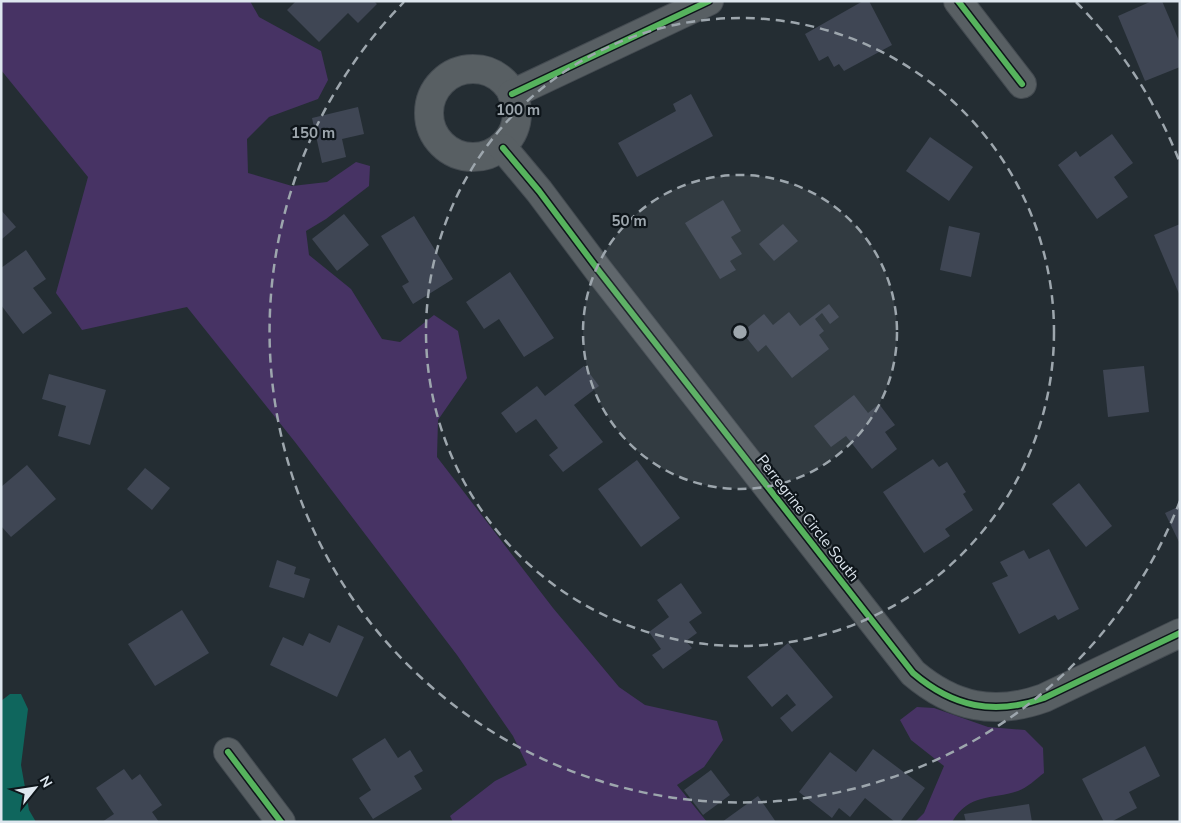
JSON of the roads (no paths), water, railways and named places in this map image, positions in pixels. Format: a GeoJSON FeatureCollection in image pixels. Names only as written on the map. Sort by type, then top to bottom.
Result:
{"type":"FeatureCollection","features":[{"type":"Feature","properties":{"kind":"street"},"geometry":{"type":"LineString","coordinates":[[512,94],[708,1]]}},
{"type":"Feature","properties":{"kind":"street"},"geometry":{"type":"LineString","coordinates":[[958,1],[1022,84]]}},
{"type":"Feature","properties":{"kind":"street"},"geometry":{"type":"LineString","coordinates":[[469,68],[495,73],[512,94],[517,109],[516,123],[511,137],[503,148],[490,155],[477,158],[463,157],[450,152],[440,143],[433,132],[428,113],[430,100],[444,78],[453,73],[469,68]]}},
{"type":"Feature","properties":{"kind":"street","name":"Perregrine Circle South"},"geometry":{"type":"LineString","coordinates":[[503,148],[539,191],[599,271],[913,673],[926,684],[950,697],[974,706],[1010,707],[1027,704],[1044,698],[1180,633]]}},
{"type":"Feature","properties":{"kind":"street"},"geometry":{"type":"LineString","coordinates":[[228,752],[281,822]]}}]}
